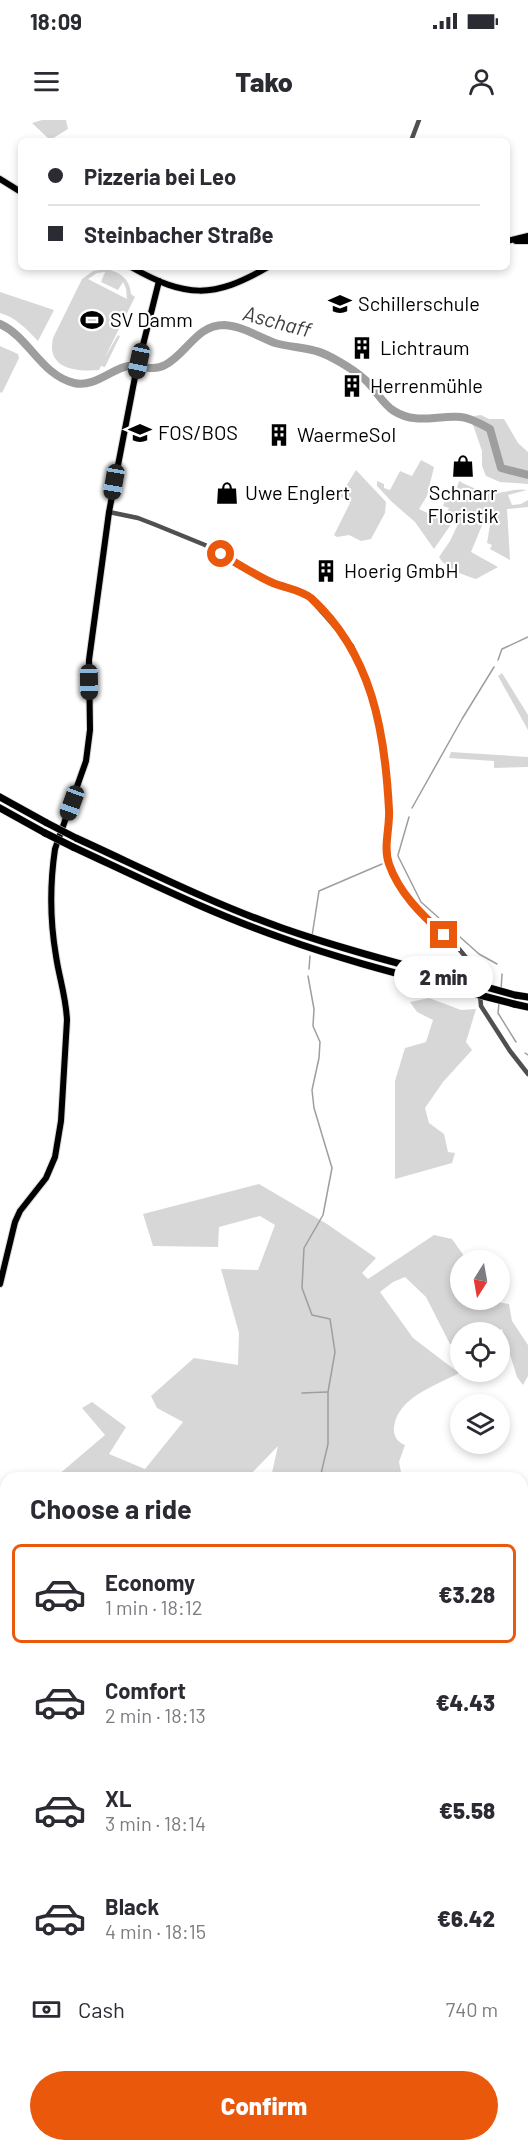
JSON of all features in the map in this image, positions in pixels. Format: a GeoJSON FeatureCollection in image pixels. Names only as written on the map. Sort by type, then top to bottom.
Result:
{"type":"FeatureCollection","features":[{"type":"Feature","properties":{"kind":"highway"},"geometry":{"type":"LineString","coordinates":[[0,797],[76,838],[213,902],[343,948],[528,997]]}},
{"type":"Feature","properties":{"kind":"highway"},"geometry":{"type":"LineString","coordinates":[[0,808],[73,847],[210,911],[343,959],[528,1007]]}},
{"type":"Feature","properties":{"kind":"main road"},"geometry":{"type":"LineString","coordinates":[[0,179],[18,190]]}},
{"type":"Feature","properties":{"kind":"main road"},"geometry":{"type":"LineString","coordinates":[[510,241],[528,236]]}},
{"type":"Feature","properties":{"kind":"main road"},"geometry":{"type":"LineString","coordinates":[[510,241],[528,241]]}},
{"type":"Feature","properties":{"kind":"main road"},"geometry":{"type":"LineString","coordinates":[[137,270],[159,281],[189,291],[215,290],[262,270]]}},
{"type":"Feature","properties":{"kind":"main road"},"geometry":{"type":"LineString","coordinates":[[0,1284],[15,1222],[20,1211],[46,1178],[58,1143],[67,1020],[66,1001],[55,954],[51,885],[55,849],[86,761],[90,735],[89,660],[109,512],[136,373],[159,281]]}},
{"type":"Feature","properties":{"kind":"street"},"geometry":{"type":"LineString","coordinates":[[412,138],[419,120]]}},
{"type":"Feature","properties":{"kind":"street"},"geometry":{"type":"LineString","coordinates":[[109,512],[138,518],[221,554],[271,582],[306,594],[352,646],[376,710],[382,737],[389,811],[387,857],[393,873],[400,888],[415,906],[469,961],[479,984],[481,1006],[528,1074]]}},
{"type":"Feature","properties":{"kind":"shaded area"},"geometry":{"type":"Polygon","coordinates":[[[42,120],[66,120],[68,129],[53,138],[48,138],[32,123],[42,120]]]}},
{"type":"Feature","properties":{"kind":"shaded area","name":"SV Damm"},"geometry":{"type":"Polygon","coordinates":[[[93,271],[116,272],[126,280],[131,294],[135,297],[104,359],[118,335],[120,336],[105,367],[101,366],[99,370],[72,369],[65,366],[58,362],[52,348],[53,338],[82,279],[93,271]],[[105,272],[97,273],[88,279],[127,299],[123,282],[118,290],[101,282],[105,272]]]}},
{"type":"Feature","properties":{"kind":"shaded area"},"geometry":{"type":"Polygon","coordinates":[[[0,292],[54,310],[38,341],[16,321],[0,313],[0,292]]]}},
{"type":"Feature","properties":{"kind":"shaded area"},"geometry":{"type":"Polygon","coordinates":[[[0,346],[18,354],[19,358],[2,393],[0,392],[0,346]]]}},
{"type":"Feature","properties":{"kind":"shaded area"},"geometry":{"type":"Polygon","coordinates":[[[481,415],[489,419],[504,419],[518,443],[528,452],[528,484],[500,482],[486,476],[482,466],[482,451],[472,422],[474,416],[481,415]]]}},
{"type":"Feature","properties":{"kind":"shaded area"},"geometry":{"type":"Polygon","coordinates":[[[421,460],[434,467],[427,496],[419,509],[438,518],[449,508],[443,506],[446,497],[454,498],[459,481],[487,492],[527,490],[508,495],[512,505],[528,500],[528,507],[507,509],[510,560],[490,549],[492,545],[487,543],[490,525],[483,523],[471,552],[498,567],[476,579],[455,571],[442,561],[439,557],[459,522],[454,520],[434,549],[415,522],[377,486],[377,481],[390,490],[400,471],[412,476],[421,460]]]}},
{"type":"Feature","properties":{"kind":"shaded area"},"geometry":{"type":"Polygon","coordinates":[[[356,470],[386,502],[385,513],[371,539],[361,541],[349,535],[337,537],[334,535],[350,503],[340,496],[356,470]]]}},
{"type":"Feature","properties":{"kind":"shaded area"},"geometry":{"type":"Polygon","coordinates":[[[502,673],[528,715],[528,730],[498,676],[502,673]]]}},
{"type":"Feature","properties":{"kind":"shaded area"},"geometry":{"type":"Polygon","coordinates":[[[451,752],[528,757],[528,767],[494,768],[494,761],[449,758],[451,752]]]}},
{"type":"Feature","properties":{"kind":"shaded area"},"geometry":{"type":"Polygon","coordinates":[[[429,998],[461,1010],[476,1009],[466,1042],[472,1050],[443,1082],[425,1108],[429,1123],[444,1134],[448,1152],[455,1153],[452,1163],[395,1179],[395,1081],[405,1048],[426,1042],[433,1020],[417,1012],[410,1002],[429,998]]]}},
{"type":"Feature","properties":{"kind":"shaded area"},"geometry":{"type":"Polygon","coordinates":[[[259,1184],[327,1224],[376,1258],[362,1273],[368,1279],[434,1235],[452,1239],[460,1250],[450,1250],[450,1310],[510,1310],[512,1321],[528,1345],[528,1376],[523,1385],[517,1377],[510,1355],[510,1322],[450,1322],[450,1344],[426,1297],[405,1277],[393,1282],[380,1292],[413,1338],[450,1366],[450,1378],[410,1400],[397,1417],[394,1434],[398,1441],[405,1445],[399,1462],[401,1472],[272,1472],[278,1446],[253,1472],[62,1472],[105,1435],[82,1408],[92,1402],[126,1427],[109,1454],[145,1469],[183,1422],[157,1408],[151,1396],[194,1358],[238,1365],[239,1333],[221,1269],[258,1270],[275,1225],[260,1216],[219,1227],[218,1247],[153,1246],[143,1214],[259,1184]]]}},
{"type":"Feature","properties":{"kind":"waterway","name":"Aschaff"},"geometry":{"type":"LineString","coordinates":[[0,324],[19,338],[53,372],[63,379],[82,384],[129,366],[161,367],[173,360],[206,330],[224,325],[237,327],[275,343],[316,351],[334,358],[363,378],[389,408],[402,415],[419,419],[461,417],[480,423],[490,429],[501,468],[528,475]]}},
{"type":"Feature","properties":{"kind":"waterway"},"geometry":{"type":"LineString","coordinates":[[498,660],[502,649],[528,637]]}},
{"type":"Feature","properties":{"kind":"waterway"},"geometry":{"type":"LineString","coordinates":[[412,808],[494,667]]}},
{"type":"Feature","properties":{"kind":"waterway"},"geometry":{"type":"LineString","coordinates":[[398,855],[409,817]]}},
{"type":"Feature","properties":{"kind":"waterway"},"geometry":{"type":"LineString","coordinates":[[398,856],[421,902],[479,954],[497,964]]}},
{"type":"Feature","properties":{"kind":"waterway"},"geometry":{"type":"LineString","coordinates":[[312,936],[319,891],[382,864]]}},
{"type":"Feature","properties":{"kind":"waterway"},"geometry":{"type":"LineString","coordinates":[[309,969],[310,956]]}},
{"type":"Feature","properties":{"kind":"waterway"},"geometry":{"type":"LineString","coordinates":[[501,990],[502,974]]}},
{"type":"Feature","properties":{"kind":"waterway"},"geometry":{"type":"LineString","coordinates":[[308,976],[314,1009],[313,1026],[320,1042],[312,1090],[314,1108],[332,1168],[323,1215],[304,1248],[302,1288],[312,1315],[330,1319],[335,1352],[328,1392],[328,1444],[321,1472]]}},
{"type":"Feature","properties":{"kind":"waterway"},"geometry":{"type":"LineString","coordinates":[[499,1003],[498,1013],[516,1042]]}},
{"type":"Feature","properties":{"kind":"waterway"},"geometry":{"type":"LineString","coordinates":[[302,1393],[327,1392]]}},
{"type":"Feature","properties":{"kind":"place","name":"Schillerschule"},"geometry":{"type":"Point","coordinates":[340,304]}},
{"type":"Feature","properties":{"kind":"place","name":"SV Damm"},"geometry":{"type":"Point","coordinates":[92,320]}},
{"type":"Feature","properties":{"kind":"place","name":"Lichtraum"},"geometry":{"type":"Point","coordinates":[362,348]}},
{"type":"Feature","properties":{"kind":"place","name":"Herrenmühle"},"geometry":{"type":"Point","coordinates":[352,386]}},
{"type":"Feature","properties":{"kind":"place","name":"FOS/BOS"},"geometry":{"type":"Point","coordinates":[140,433]}},
{"type":"Feature","properties":{"kind":"place","name":"WaermeSol"},"geometry":{"type":"Point","coordinates":[279,435]}},
{"type":"Feature","properties":{"kind":"place","name":"Schnarr Floristik"},"geometry":{"type":"Point","coordinates":[463,466]}},
{"type":"Feature","properties":{"kind":"place","name":"Uwe Englert"},"geometry":{"type":"Point","coordinates":[227,493]}},
{"type":"Feature","properties":{"kind":"place","name":"Hoerig GmbH"},"geometry":{"type":"Point","coordinates":[326,571]}},
{"type":"Feature","properties":{"kind":"route"},"geometry":{"type":"LineString","coordinates":[[221,554],[271,582],[306,594],[352,646],[368,682],[382,737],[389,811],[387,847],[389,866],[400,888],[429,922],[444,935]]}}]}
